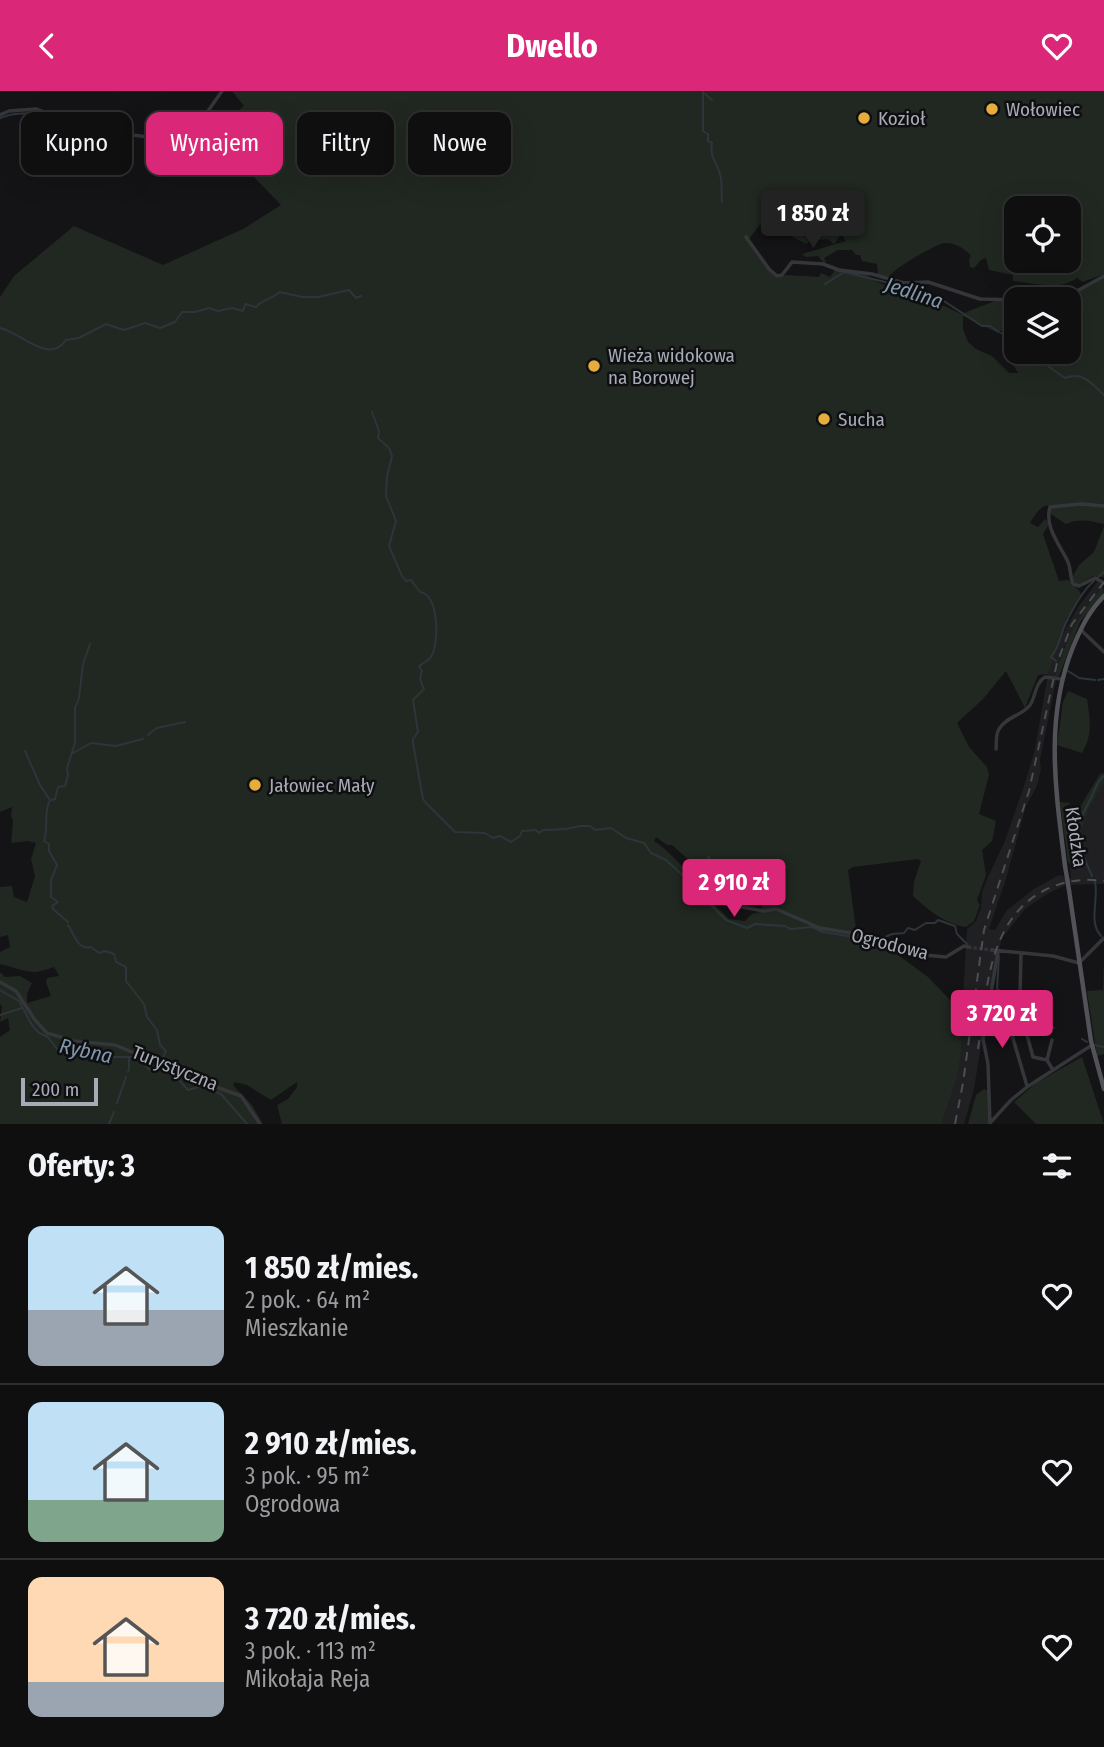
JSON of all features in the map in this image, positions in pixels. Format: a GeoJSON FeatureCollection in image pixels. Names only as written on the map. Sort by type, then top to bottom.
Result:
{"type":"FeatureCollection","features":[{"type":"Feature","properties":{"kind":"main road","name":"Kłodzka"},"geometry":{"type":"LineString","coordinates":[[1104,596],[1081,630],[1062,680],[1053,753],[1079,963],[1092,1045],[1104,1089]]}},
{"type":"Feature","properties":{"kind":"street"},"geometry":{"type":"LineString","coordinates":[[0,115],[9,111],[36,109],[60,118],[109,127],[132,135],[174,140],[194,131],[222,91]]}},
{"type":"Feature","properties":{"kind":"street"},"geometry":{"type":"LineString","coordinates":[[746,237],[775,275],[782,275],[792,262],[823,264],[839,270],[872,274],[904,283],[935,283],[980,299],[1004,300]]}},
{"type":"Feature","properties":{"kind":"street"},"geometry":{"type":"LineString","coordinates":[[1081,288],[1104,276]]}},
{"type":"Feature","properties":{"kind":"street"},"geometry":{"type":"LineString","coordinates":[[1104,506],[1081,504],[1050,507],[1048,517],[1056,541],[1067,561],[1073,584],[1082,585],[1086,580],[1095,578],[1104,583]]}},
{"type":"Feature","properties":{"kind":"street"},"geometry":{"type":"LineString","coordinates":[[1081,630],[1104,652]]}},
{"type":"Feature","properties":{"kind":"street"},"geometry":{"type":"LineString","coordinates":[[996,750],[996,734],[1008,719],[1029,706],[1039,680],[1045,677],[1062,680]]}},
{"type":"Feature","properties":{"kind":"street","name":"Ogrodowa"},"geometry":{"type":"LineString","coordinates":[[698,880],[725,904],[764,911],[776,909],[820,928],[876,940],[913,954],[946,957],[964,946],[968,947]]}},
{"type":"Feature","properties":{"kind":"street"},"geometry":{"type":"LineString","coordinates":[[992,950],[1053,956],[1079,963],[1104,938]]}},
{"type":"Feature","properties":{"kind":"street"},"geometry":{"type":"LineString","coordinates":[[990,1123],[988,1064],[983,1039],[999,952]]}},
{"type":"Feature","properties":{"kind":"street"},"geometry":{"type":"LineString","coordinates":[[1021,954],[1020,995],[1034,1003]]}},
{"type":"Feature","properties":{"kind":"street","name":"Turystyczna"},"geometry":{"type":"LineString","coordinates":[[0,982],[16,991],[47,1033],[74,1041],[115,1045],[144,1057],[167,1061],[191,1078],[238,1094],[260,1124]]}},
{"type":"Feature","properties":{"kind":"street"},"geometry":{"type":"LineString","coordinates":[[1008,1006],[1009,1025],[1027,1087]]}},
{"type":"Feature","properties":{"kind":"street"},"geometry":{"type":"LineString","coordinates":[[1027,1035],[1033,1057],[1047,1060],[1053,1069]]}},
{"type":"Feature","properties":{"kind":"street"},"geometry":{"type":"LineString","coordinates":[[1047,1060],[1052,1040]]}},
{"type":"Feature","properties":{"kind":"street"},"geometry":{"type":"LineString","coordinates":[[990,1123],[1027,1087],[1092,1045]]}},
{"type":"Feature","properties":{"kind":"shaded area"},"geometry":{"type":"Polygon","coordinates":[[[232,91],[1104,91],[1104,274],[1083,282],[1077,278],[1054,285],[1013,281],[1013,275],[989,270],[986,258],[974,268],[970,267],[969,253],[949,243],[921,254],[889,277],[878,275],[877,264],[862,261],[860,255],[856,255],[852,250],[838,250],[824,258],[824,263],[818,256],[806,257],[802,254],[846,241],[837,228],[796,219],[782,202],[776,203],[749,239],[770,272],[778,277],[819,277],[821,273],[830,277],[835,270],[864,273],[875,281],[911,295],[921,304],[944,306],[961,314],[995,301],[1004,301],[1004,349],[1002,330],[998,333],[963,316],[963,329],[968,342],[992,356],[1009,373],[1018,373],[1013,364],[1081,364],[1081,289],[1104,277],[1104,524],[1080,521],[1066,524],[1049,513],[1052,506],[1048,505],[1039,510],[1030,523],[1038,527],[1045,519],[1049,524],[1043,534],[1059,581],[1069,580],[1081,594],[1067,618],[1048,674],[1038,675],[1025,708],[1006,671],[983,699],[957,723],[969,747],[987,767],[989,775],[979,814],[996,821],[992,841],[982,850],[986,875],[977,900],[980,905],[974,921],[966,927],[951,923],[913,896],[914,882],[921,861],[918,859],[853,867],[848,870],[856,929],[861,930],[861,934],[895,947],[894,952],[928,977],[960,1007],[959,1066],[942,1124],[282,1124],[277,1105],[288,1099],[297,1087],[297,1082],[271,1100],[247,1085],[235,1082],[233,1085],[252,1105],[263,1124],[0,1124],[0,1037],[10,1030],[8,1018],[0,1022],[0,972],[5,977],[20,976],[32,983],[27,994],[27,1003],[51,996],[47,978],[59,976],[54,967],[32,972],[0,964],[0,952],[10,947],[8,935],[0,937],[0,887],[12,886],[14,897],[27,902],[35,876],[31,859],[36,843],[11,843],[12,807],[0,812],[0,297],[14,276],[74,226],[163,265],[243,229],[281,205],[252,175],[283,175],[283,112],[236,112],[244,106],[232,91]],[[656,837],[654,841],[683,867],[688,867],[698,876],[701,871],[672,845],[667,845],[656,837]],[[712,866],[701,881],[715,905],[729,919],[745,921],[752,914],[760,912],[764,900],[744,890],[712,866]]]}},
{"type":"Feature","properties":{"kind":"shaded area"},"geometry":{"type":"Polygon","coordinates":[[[796,223],[807,235],[824,229],[834,230],[840,236],[834,244],[828,239],[806,244],[789,235],[789,230],[796,223]]]}},
{"type":"Feature","properties":{"kind":"shaded area"},"geometry":{"type":"Polygon","coordinates":[[[1104,526],[1104,577],[1093,576],[1076,586],[1072,578],[1079,565],[1094,552],[1104,526]]]}},
{"type":"Feature","properties":{"kind":"shaded area"},"geometry":{"type":"Polygon","coordinates":[[[1098,581],[1103,586],[1091,600],[1062,651],[1037,786],[1026,806],[989,929],[995,930],[1007,910],[1034,889],[1059,875],[1071,878],[1070,869],[1085,814],[1104,778],[1104,884],[1065,885],[1047,894],[1026,908],[1002,938],[990,989],[974,1089],[965,1121],[964,1124],[942,1124],[959,1067],[967,929],[976,921],[981,908],[982,892],[1005,841],[1025,783],[1035,749],[1048,674],[1056,646],[1078,607],[1098,581]]]}},
{"type":"Feature","properties":{"kind":"shaded area"},"geometry":{"type":"Polygon","coordinates":[[[1103,586],[1104,593],[1080,622],[1059,676],[1056,676],[1063,651],[1074,628],[1103,586]]]}},
{"type":"Feature","properties":{"kind":"shaded area"},"geometry":{"type":"Polygon","coordinates":[[[1068,691],[1087,699],[1089,733],[1082,753],[1057,745],[1063,702],[1068,691]]]}},
{"type":"Feature","properties":{"kind":"shaded area"},"geometry":{"type":"Polygon","coordinates":[[[1104,773],[1104,781],[1090,806],[1078,840],[1072,866],[1068,862],[1060,802],[1071,803],[1064,807],[1065,816],[1073,831],[1080,807],[1100,774],[1104,773]]]}},
{"type":"Feature","properties":{"kind":"shaded area"},"geometry":{"type":"Polygon","coordinates":[[[1104,961],[1104,1054],[1097,1056],[1087,991],[1103,990],[1104,961]]]}},
{"type":"Feature","properties":{"kind":"shaded area"},"geometry":{"type":"Polygon","coordinates":[[[1082,1057],[1104,1124],[1036,1124],[1014,1102],[1036,1083],[1082,1057]]]}},
{"type":"Feature","properties":{"kind":"shaded area"},"geometry":{"type":"Polygon","coordinates":[[[984,1089],[988,1091],[989,1124],[968,1124],[976,1095],[984,1089]]]}},
{"type":"Feature","properties":{"kind":"waterway"},"geometry":{"type":"LineString","coordinates":[[703,91],[703,131],[708,134],[708,141],[712,143],[712,155],[721,179],[722,202]]}},
{"type":"Feature","properties":{"kind":"waterway"},"geometry":{"type":"LineString","coordinates":[[705,94],[712,100]]}},
{"type":"Feature","properties":{"kind":"waterway"},"geometry":{"type":"LineString","coordinates":[[0,118],[21,113]]}},
{"type":"Feature","properties":{"kind":"waterway","name":"Jedlina"},"geometry":{"type":"LineString","coordinates":[[825,284],[844,272],[889,283],[898,289],[903,287],[923,301],[944,301],[982,326],[990,326],[999,332]]}},
{"type":"Feature","properties":{"kind":"waterway"},"geometry":{"type":"LineString","coordinates":[[0,328],[43,349],[52,349],[59,347],[66,340],[79,338],[106,324],[124,330],[145,323],[160,328],[175,322],[182,312],[209,308],[218,311],[232,308],[243,311],[245,304],[256,307],[280,292],[318,297],[349,290],[356,298],[361,296]]}},
{"type":"Feature","properties":{"kind":"waterway","name":"Jedlina"},"geometry":{"type":"LineString","coordinates":[[1045,364],[1065,378],[1082,377],[1104,395]]}},
{"type":"Feature","properties":{"kind":"waterway"},"geometry":{"type":"LineString","coordinates":[[372,412],[379,431],[378,438],[389,448],[392,456],[386,496],[396,521],[389,546],[402,576],[406,581],[411,580],[431,601],[436,619],[436,639],[432,655],[419,666],[424,689],[413,700],[418,732],[413,743],[426,803],[455,832],[485,833],[493,838],[500,836],[511,842],[520,836],[522,831],[536,830],[539,833],[543,830],[580,826],[590,826],[595,830],[611,828],[626,838],[644,843],[651,853],[666,860],[689,881],[701,887],[709,903],[726,920],[747,928],[755,924],[785,926],[790,929],[812,927],[823,932],[872,940]]}},
{"type":"Feature","properties":{"kind":"waterway","name":"Jedlina"},"geometry":{"type":"LineString","coordinates":[[1098,577],[1104,572]]}},
{"type":"Feature","properties":{"kind":"waterway","name":"Jedlina"},"geometry":{"type":"LineString","coordinates":[[1056,661],[1051,657],[1065,625],[1081,595],[1094,581]]}},
{"type":"Feature","properties":{"kind":"waterway"},"geometry":{"type":"LineString","coordinates":[[52,800],[55,799],[58,787],[65,786],[68,775],[67,768],[75,743],[75,708],[79,698],[83,664],[90,644]]}},
{"type":"Feature","properties":{"kind":"waterway","name":"Jedlina"},"geometry":{"type":"LineString","coordinates":[[1068,671],[1079,678],[1095,680]]}},
{"type":"Feature","properties":{"kind":"waterway","name":"Jedlina"},"geometry":{"type":"LineString","coordinates":[[1098,680],[1104,679]]}},
{"type":"Feature","properties":{"kind":"waterway"},"geometry":{"type":"LineString","coordinates":[[148,735],[157,728],[185,722]]}},
{"type":"Feature","properties":{"kind":"waterway"},"geometry":{"type":"LineString","coordinates":[[73,753],[91,743],[116,746],[143,739]]}},
{"type":"Feature","properties":{"kind":"waterway"},"geometry":{"type":"LineString","coordinates":[[25,751],[50,800],[44,841],[49,844],[49,851],[57,865],[51,880],[51,897],[58,902],[52,906],[68,922]]}},
{"type":"Feature","properties":{"kind":"waterway","name":"Jedlina"},"geometry":{"type":"LineString","coordinates":[[1092,876],[1081,851],[1078,827],[1097,784],[1104,776]]}},
{"type":"Feature","properties":{"kind":"waterway"},"geometry":{"type":"LineString","coordinates":[[702,882],[712,864],[708,857]]}},
{"type":"Feature","properties":{"kind":"waterway","name":"Jedlina"},"geometry":{"type":"LineString","coordinates":[[1095,882],[1094,917],[1101,936]]}},
{"type":"Feature","properties":{"kind":"waterway"},"geometry":{"type":"LineString","coordinates":[[878,940],[892,934],[904,933],[908,928],[915,930],[938,920],[955,926],[957,934],[967,944]]}},
{"type":"Feature","properties":{"kind":"waterway"},"geometry":{"type":"LineString","coordinates":[[68,925],[80,944],[99,953],[105,951],[114,954],[116,962],[126,967],[126,981],[144,1004],[147,1017],[157,1030],[160,1045],[166,1051],[163,1057]]}},
{"type":"Feature","properties":{"kind":"waterway"},"geometry":{"type":"LineString","coordinates":[[999,956],[997,989],[1037,1013],[1047,1026],[1054,1028]]}},
{"type":"Feature","properties":{"kind":"waterway","name":"Rybna"},"geometry":{"type":"LineString","coordinates":[[0,990],[19,1001],[32,1025],[39,1033],[48,1037],[57,1049],[97,1049],[108,1060],[113,1057],[137,1057],[151,1071],[162,1065],[188,1090],[202,1086],[221,1094],[247,1124]]}},
{"type":"Feature","properties":{"kind":"waterway"},"geometry":{"type":"LineString","coordinates":[[0,1015],[22,1008]]}},
{"type":"Feature","properties":{"kind":"waterway"},"geometry":{"type":"LineString","coordinates":[[1082,1039],[1087,1042]]}},
{"type":"Feature","properties":{"kind":"waterway"},"geometry":{"type":"LineString","coordinates":[[1095,1045],[1104,1047]]}},
{"type":"Feature","properties":{"kind":"waterway"},"geometry":{"type":"LineString","coordinates":[[129,1058],[129,1067]]}},
{"type":"Feature","properties":{"kind":"waterway"},"geometry":{"type":"LineString","coordinates":[[117,1103],[126,1077]]}},
{"type":"Feature","properties":{"kind":"waterway"},"geometry":{"type":"LineString","coordinates":[[109,1124],[114,1112]]}},
{"type":"Feature","properties":{"kind":"tunnel"},"geometry":{"type":"LineString","coordinates":[[968,947],[992,950]]}},
{"type":"Feature","properties":{"kind":"railway"},"geometry":{"type":"LineString","coordinates":[[955,1124],[984,930],[1029,791],[1057,663],[1072,624],[1104,582]]}},
{"type":"Feature","properties":{"kind":"railway"},"geometry":{"type":"LineString","coordinates":[[978,1049],[993,959],[1011,919],[1026,903],[1059,884],[1104,881]]}},
{"type":"Feature","properties":{"kind":"place","name":"Wołowiec"},"geometry":{"type":"Point","coordinates":[992,109]}},
{"type":"Feature","properties":{"kind":"place","name":"Kozioł"},"geometry":{"type":"Point","coordinates":[864,118]}},
{"type":"Feature","properties":{"kind":"place","name":"Wieża widokowa na Borowej"},"geometry":{"type":"Point","coordinates":[594,366]}},
{"type":"Feature","properties":{"kind":"place","name":"Sucha"},"geometry":{"type":"Point","coordinates":[824,419]}},
{"type":"Feature","properties":{"kind":"place","name":"Jałowiec Mały"},"geometry":{"type":"Point","coordinates":[255,785]}}]}
